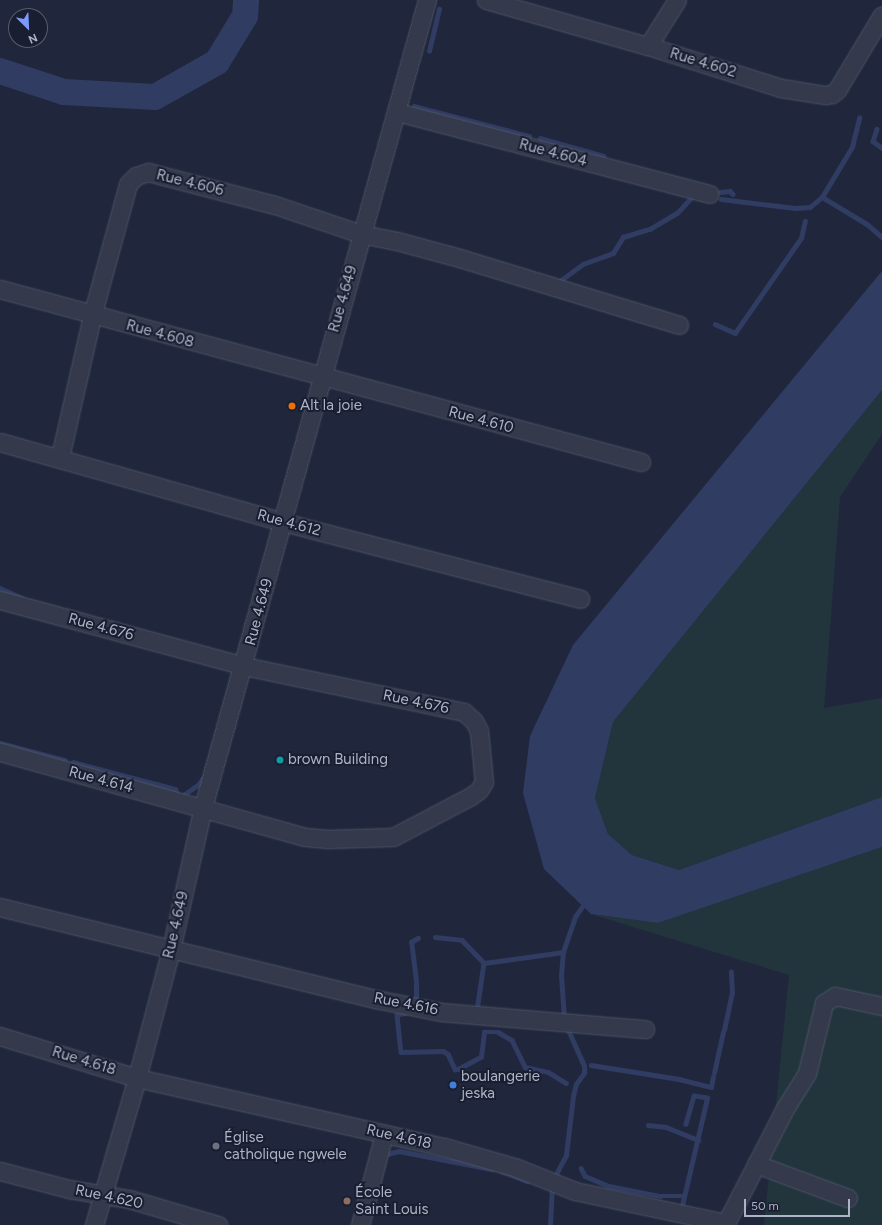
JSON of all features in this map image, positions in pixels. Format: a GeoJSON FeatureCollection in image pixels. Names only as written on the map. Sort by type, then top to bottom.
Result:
{"type":"FeatureCollection","features":[{"type":"Feature","properties":{"kind":"street","name":"Rue 4.649"},"geometry":{"type":"LineString","coordinates":[[94,1225],[137,1078],[171,949],[203,807],[284,522],[321,377],[427,0]]}},
{"type":"Feature","properties":{"kind":"street","name":"Rue 4.602"},"geometry":{"type":"LineString","coordinates":[[486,0],[648,46],[781,88],[832,94],[882,15]]}},
{"type":"Feature","properties":{"kind":"street"},"geometry":{"type":"LineString","coordinates":[[648,46],[677,0]]}},
{"type":"Feature","properties":{"kind":"street","name":"Rue 4.604"},"geometry":{"type":"LineString","coordinates":[[396,112],[709,194]]}},
{"type":"Feature","properties":{"kind":"street","name":"Rue 4.606"},"geometry":{"type":"LineString","coordinates":[[60,457],[92,316],[128,184],[136,176],[148,172],[283,207],[361,234],[439,252],[679,324]]}},
{"type":"Feature","properties":{"kind":"street","name":"Rue 4.608"},"geometry":{"type":"LineString","coordinates":[[0,289],[92,316],[321,377]]}},
{"type":"Feature","properties":{"kind":"street","name":"Rue 4.610"},"geometry":{"type":"LineString","coordinates":[[321,377],[641,462]]}},
{"type":"Feature","properties":{"kind":"street","name":"Rue 4.612"},"geometry":{"type":"LineString","coordinates":[[0,442],[60,457],[284,522],[580,599]]}},
{"type":"Feature","properties":{"kind":"street","name":"Rue 4.676"},"geometry":{"type":"LineString","coordinates":[[0,600],[244,666],[464,712],[474,721],[480,731],[484,782],[479,790],[405,833],[376,840],[305,837],[203,807]]}},
{"type":"Feature","properties":{"kind":"street","name":"Rue 4.614"},"geometry":{"type":"LineString","coordinates":[[0,752],[203,807]]}},
{"type":"Feature","properties":{"kind":"street","name":"Rue 4.616"},"geometry":{"type":"LineString","coordinates":[[0,907],[375,999],[441,1012],[646,1029]]}},
{"type":"Feature","properties":{"kind":"street"},"geometry":{"type":"LineString","coordinates":[[726,1224],[784,1110],[807,1073],[824,1003],[835,996],[882,1006]]}},
{"type":"Feature","properties":{"kind":"street","name":"Rue 4.618"},"geometry":{"type":"LineString","coordinates":[[0,1036],[137,1078],[384,1134],[517,1168],[575,1192],[726,1224]]}},
{"type":"Feature","properties":{"kind":"street"},"geometry":{"type":"LineString","coordinates":[[360,1225],[384,1134]]}},
{"type":"Feature","properties":{"kind":"street"},"geometry":{"type":"LineString","coordinates":[[756,1164],[848,1198]]}},
{"type":"Feature","properties":{"kind":"street","name":"Rue 4.620"},"geometry":{"type":"LineString","coordinates":[[0,1171],[104,1195],[129,1199],[218,1225]]}},
{"type":"Feature","properties":{"kind":"shaded area"},"geometry":{"type":"Polygon","coordinates":[[[882,390],[882,434],[840,497],[824,708],[882,698],[882,797],[679,870],[632,855],[608,834],[595,798],[613,722],[882,390]]]}},
{"type":"Feature","properties":{"kind":"shaded area"},"geometry":{"type":"Polygon","coordinates":[[[882,847],[882,1225],[764,1225],[789,975],[591,914],[658,923],[882,847]]]}},
{"type":"Feature","properties":{"kind":"water"},"geometry":{"type":"Polygon","coordinates":[[[882,271],[882,390],[613,722],[595,798],[608,834],[632,855],[679,870],[882,797],[882,847],[658,923],[591,914],[544,869],[523,793],[530,736],[573,645],[882,271]]]}},
{"type":"Feature","properties":{"kind":"waterway"},"geometry":{"type":"LineString","coordinates":[[0,71],[64,92],[155,97],[217,62],[245,16],[246,0]]}},
{"type":"Feature","properties":{"kind":"waterway"},"geometry":{"type":"LineString","coordinates":[[429,51],[439,9]]}},
{"type":"Feature","properties":{"kind":"waterway"},"geometry":{"type":"LineString","coordinates":[[414,106],[529,136]]}},
{"type":"Feature","properties":{"kind":"waterway"},"geometry":{"type":"LineString","coordinates":[[721,199],[795,208],[810,207],[822,197],[852,147],[859,118]]}},
{"type":"Feature","properties":{"kind":"waterway"},"geometry":{"type":"LineString","coordinates":[[877,129],[873,141],[882,148]]}},
{"type":"Feature","properties":{"kind":"waterway"},"geometry":{"type":"LineString","coordinates":[[540,138],[604,156]]}},
{"type":"Feature","properties":{"kind":"waterway"},"geometry":{"type":"LineString","coordinates":[[719,192],[730,191],[733,194]]}},
{"type":"Feature","properties":{"kind":"waterway"},"geometry":{"type":"LineString","coordinates":[[557,283],[583,264],[613,253],[623,237],[650,229],[677,213],[695,194]]}},
{"type":"Feature","properties":{"kind":"waterway"},"geometry":{"type":"LineString","coordinates":[[822,197],[867,224],[882,237]]}},
{"type":"Feature","properties":{"kind":"waterway"},"geometry":{"type":"LineString","coordinates":[[715,324],[735,333],[801,238],[805,221]]}},
{"type":"Feature","properties":{"kind":"waterway"},"geometry":{"type":"LineString","coordinates":[[0,588],[22,598]]}},
{"type":"Feature","properties":{"kind":"waterway"},"geometry":{"type":"LineString","coordinates":[[0,743],[65,760]]}},
{"type":"Feature","properties":{"kind":"waterway"},"geometry":{"type":"LineString","coordinates":[[73,762],[175,789],[178,795],[182,796],[198,785],[203,778]]}},
{"type":"Feature","properties":{"kind":"waterway"},"geometry":{"type":"LineString","coordinates":[[564,1019],[561,975],[563,952],[575,917],[585,902]]}},
{"type":"Feature","properties":{"kind":"waterway"},"geometry":{"type":"LineString","coordinates":[[435,937],[462,940],[484,963],[477,1011]]}},
{"type":"Feature","properties":{"kind":"waterway"},"geometry":{"type":"LineString","coordinates":[[416,981],[411,942],[418,938]]}},
{"type":"Feature","properties":{"kind":"waterway"},"geometry":{"type":"LineString","coordinates":[[484,963],[563,952]]}},
{"type":"Feature","properties":{"kind":"waterway"},"geometry":{"type":"LineString","coordinates":[[724,1030],[732,993],[731,972]]}},
{"type":"Feature","properties":{"kind":"waterway"},"geometry":{"type":"LineString","coordinates":[[416,984],[416,999]]}},
{"type":"Feature","properties":{"kind":"waterway"},"geometry":{"type":"LineString","coordinates":[[407,1013],[397,1015],[401,1052],[443,1051],[448,1054],[455,1069],[458,1069],[481,1057],[484,1032],[498,1032],[512,1040],[525,1067],[548,1072],[566,1083]]}},
{"type":"Feature","properties":{"kind":"waterway"},"geometry":{"type":"LineString","coordinates":[[554,1178],[566,1155],[573,1096],[576,1084],[584,1073],[584,1066],[566,1026]]}},
{"type":"Feature","properties":{"kind":"waterway"},"geometry":{"type":"LineString","coordinates":[[714,1073],[723,1032]]}},
{"type":"Feature","properties":{"kind":"waterway"},"geometry":{"type":"LineString","coordinates":[[591,1065],[679,1079],[711,1087],[713,1077]]}},
{"type":"Feature","properties":{"kind":"waterway"},"geometry":{"type":"LineString","coordinates":[[681,1210],[707,1098],[694,1096],[686,1124]]}},
{"type":"Feature","properties":{"kind":"waterway"},"geometry":{"type":"LineString","coordinates":[[648,1125],[666,1127],[698,1140]]}},
{"type":"Feature","properties":{"kind":"waterway"},"geometry":{"type":"LineString","coordinates":[[383,1155],[399,1151],[492,1169]]}},
{"type":"Feature","properties":{"kind":"waterway"},"geometry":{"type":"LineString","coordinates":[[581,1168],[585,1176],[609,1186],[660,1196],[682,1196]]}},
{"type":"Feature","properties":{"kind":"waterway"},"geometry":{"type":"LineString","coordinates":[[501,1171],[527,1181]]}},
{"type":"Feature","properties":{"kind":"waterway"},"geometry":{"type":"LineString","coordinates":[[550,1225],[552,1185]]}},
{"type":"Feature","properties":{"kind":"place","name":"Alt la joie"},"geometry":{"type":"Point","coordinates":[292,406]}},
{"type":"Feature","properties":{"kind":"place","name":"brown Building"},"geometry":{"type":"Point","coordinates":[280,760]}},
{"type":"Feature","properties":{"kind":"place","name":"boulangerie jeska"},"geometry":{"type":"Point","coordinates":[453,1085]}},
{"type":"Feature","properties":{"kind":"place","name":"Église catholique ngwele"},"geometry":{"type":"Point","coordinates":[216,1146]}},
{"type":"Feature","properties":{"kind":"place","name":"École Saint Louis"},"geometry":{"type":"Point","coordinates":[347,1201]}}]}
